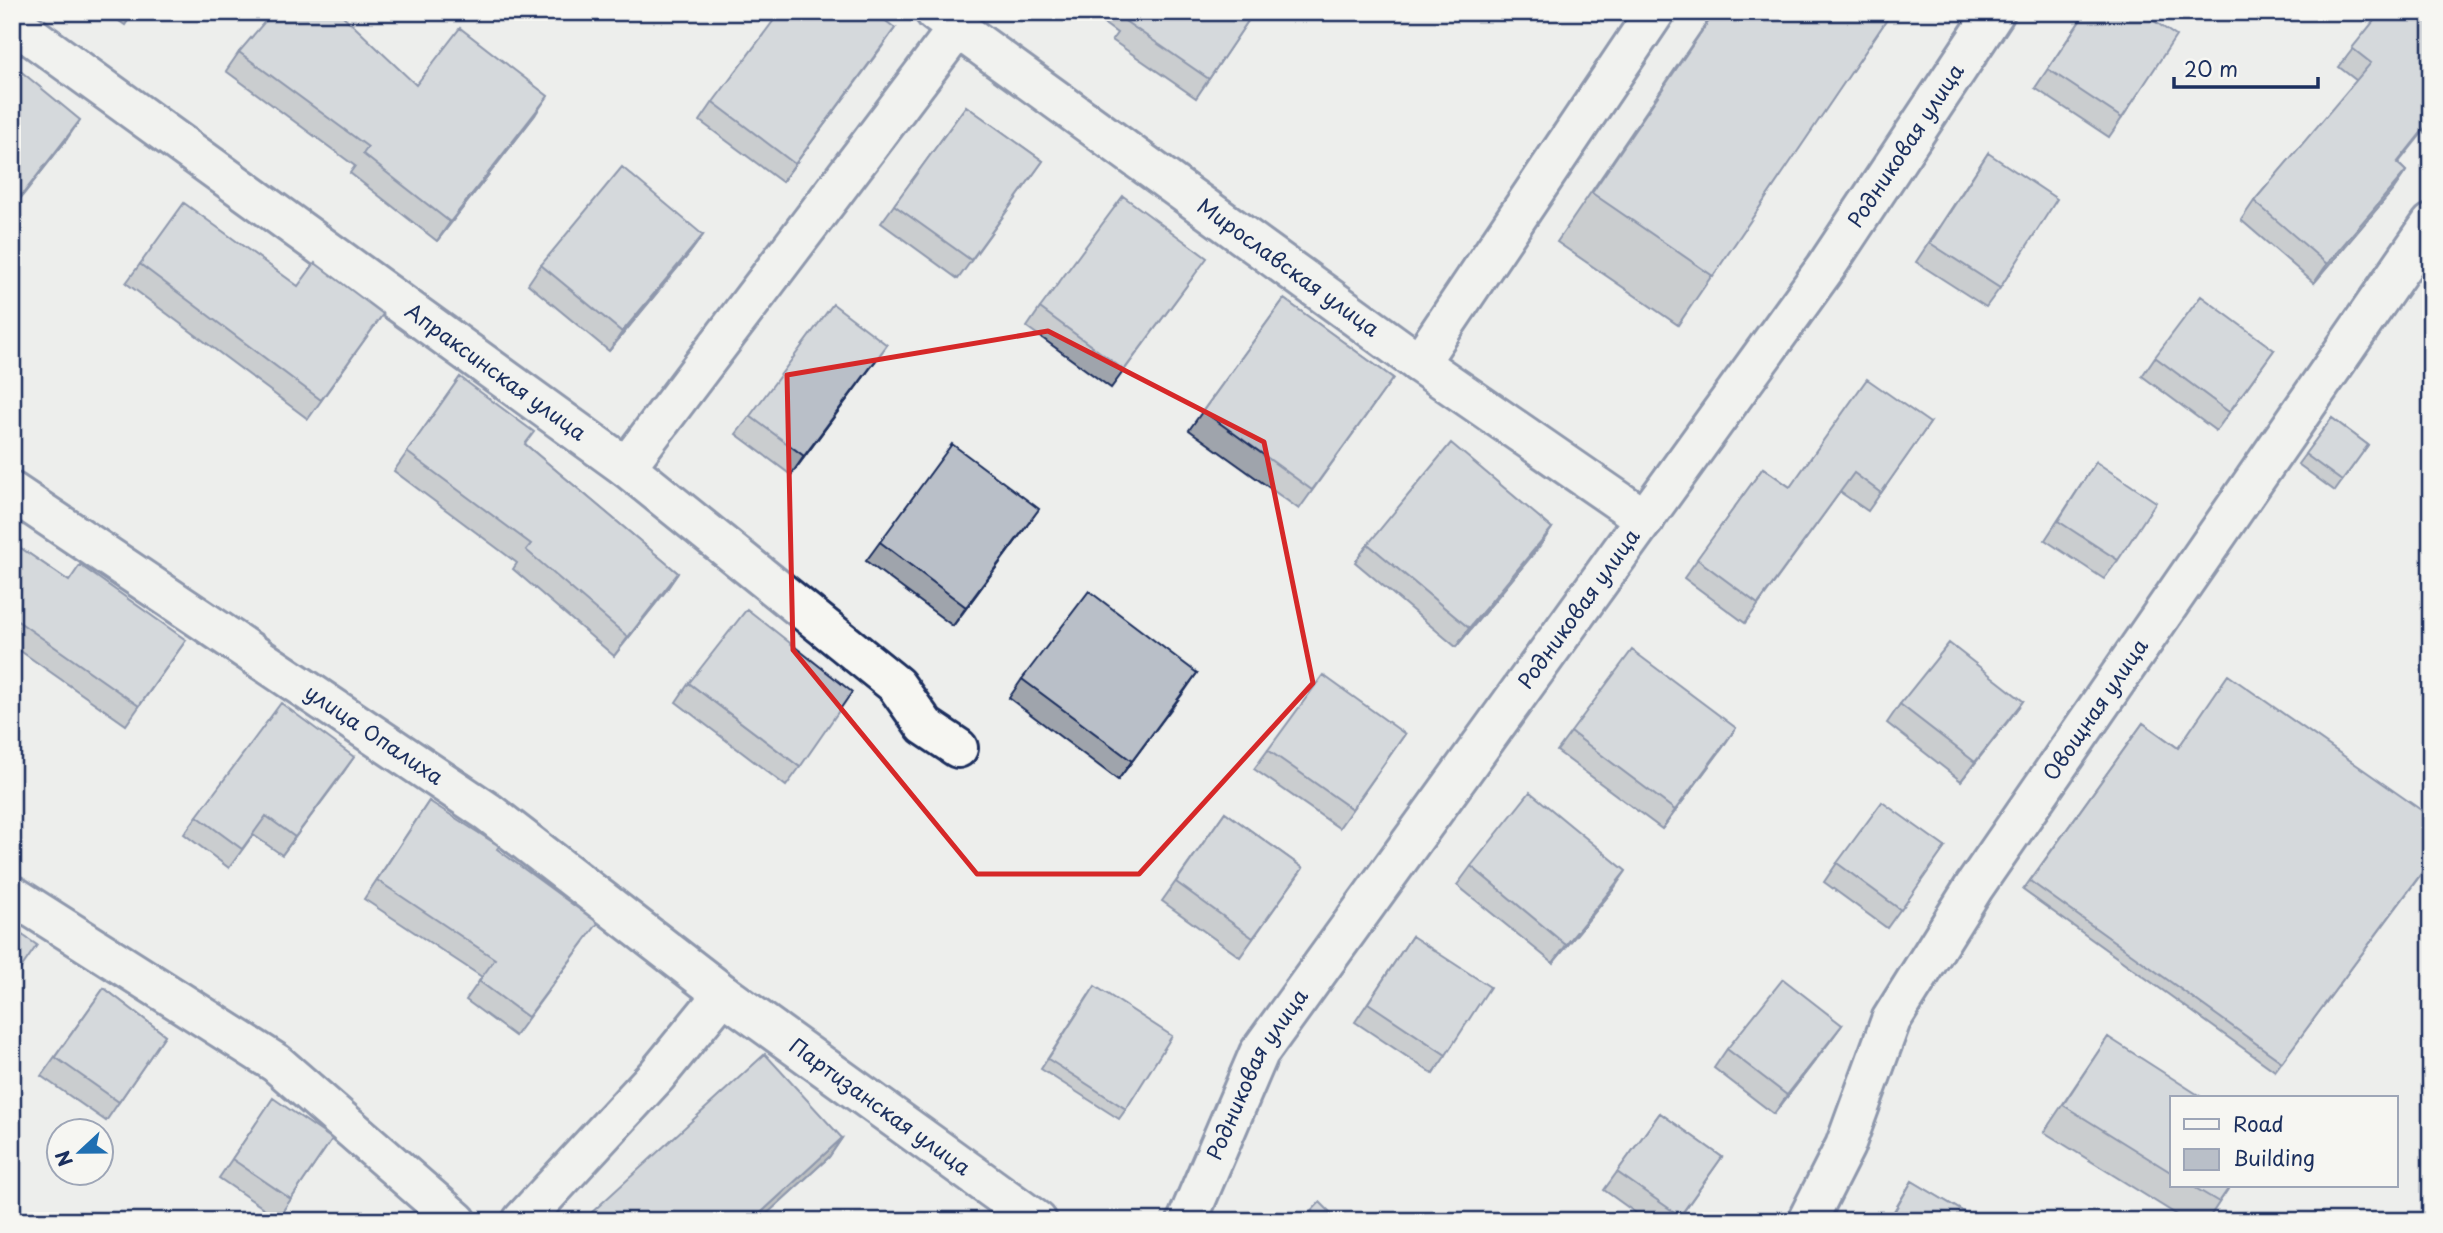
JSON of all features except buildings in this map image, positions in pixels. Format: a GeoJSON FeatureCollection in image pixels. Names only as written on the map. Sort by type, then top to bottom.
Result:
{"type":"FeatureCollection","features":[{"type":"Feature","properties":{"kind":"street"},"geometry":{"type":"LineString","coordinates":[[1419,363],[1655,12]]}},
{"type":"Feature","properties":{"kind":"street","name":"Родниковая улица"},"geometry":{"type":"LineString","coordinates":[[1188,1221],[1259,1054],[1826,267],[1995,12]]}},
{"type":"Feature","properties":{"kind":"street"},"geometry":{"type":"LineString","coordinates":[[626,467],[946,20]]}},
{"type":"Feature","properties":{"kind":"street","name":"Мирославская улица"},"geometry":{"type":"LineString","coordinates":[[946,20],[1419,363],[1645,519]]}},
{"type":"Feature","properties":{"kind":"street","name":"Апраксинская улица"},"geometry":{"type":"LineString","coordinates":[[12,22],[626,467],[896,685],[925,726],[958,748]]}},
{"type":"Feature","properties":{"kind":"street","name":"Овощная улица"},"geometry":{"type":"LineString","coordinates":[[1807,1221],[1844,1146],[1891,1020],[1974,887],[2431,224]]}},
{"type":"Feature","properties":{"kind":"street","name":"улица Опалиха"},"geometry":{"type":"LineString","coordinates":[[12,492],[488,812],[723,994]]}},
{"type":"Feature","properties":{"kind":"street"},"geometry":{"type":"LineString","coordinates":[[12,895],[276,1063],[457,1221]]}},
{"type":"Feature","properties":{"kind":"street"},"geometry":{"type":"LineString","coordinates":[[522,1221],[657,1075],[723,994]]}},
{"type":"Feature","properties":{"kind":"street","name":"Партизанская улица"},"geometry":{"type":"LineString","coordinates":[[723,994],[1037,1221]]}},
{"type":"Feature","properties":{"kind":"highlighted area"},"geometry":{"type":"Polygon","coordinates":[[[1048,331],[1264,442],[1313,683],[1139,874],[977,874],[793,650],[787,375],[1048,331]]]}}]}
